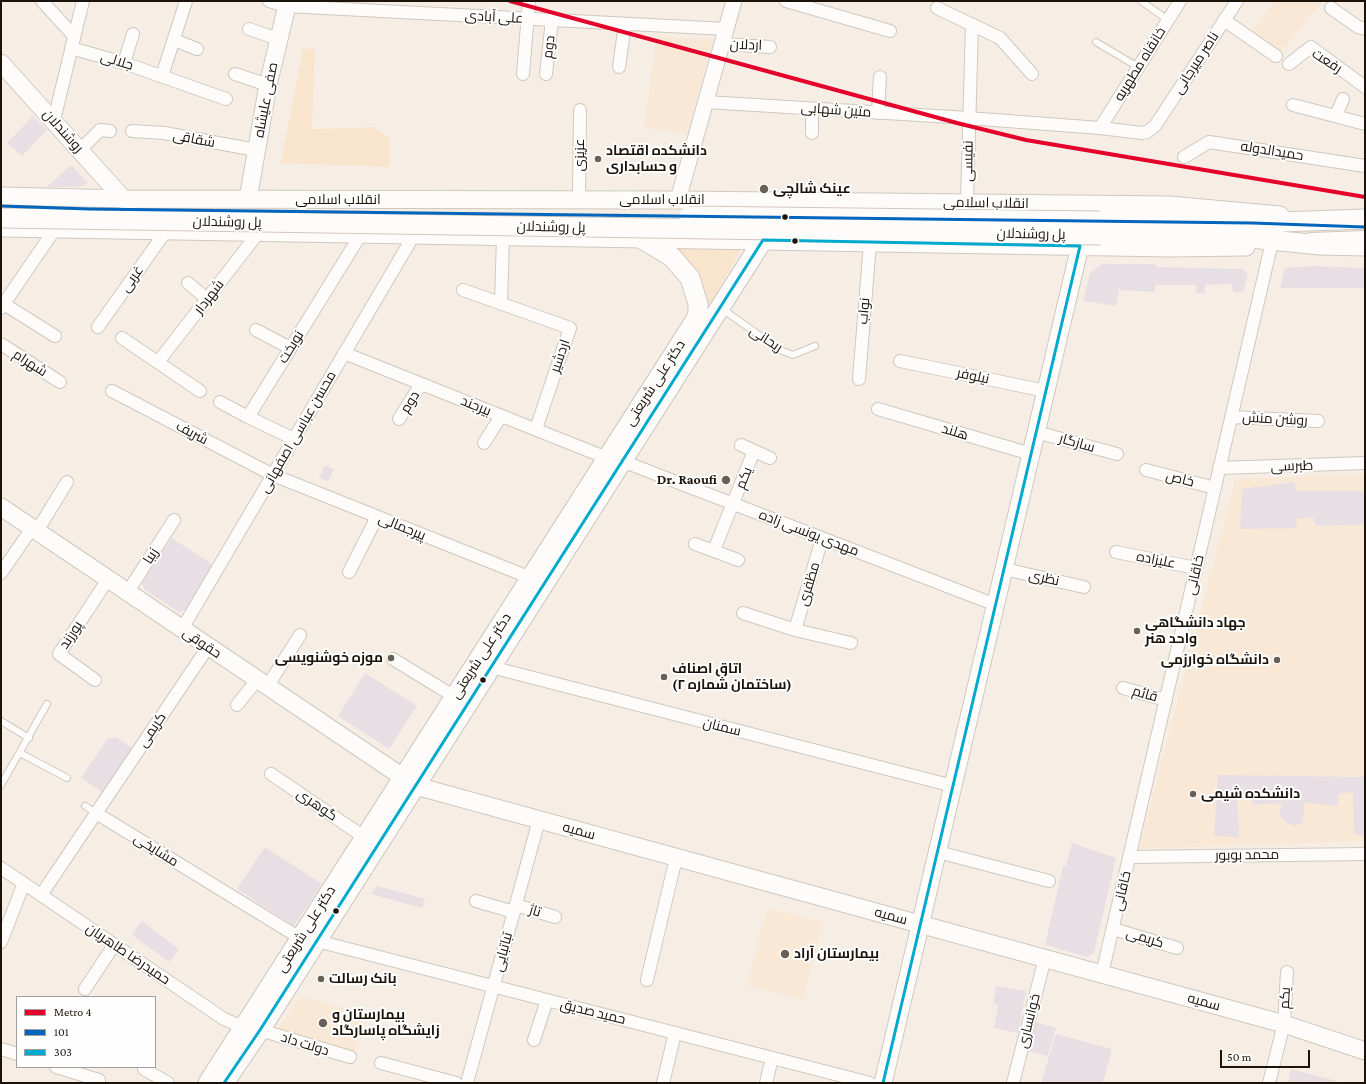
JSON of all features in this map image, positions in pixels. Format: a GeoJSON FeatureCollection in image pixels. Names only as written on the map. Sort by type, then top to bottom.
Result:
{"type":"FeatureCollection","features":[{"type":"Feature","properties":{"kind":"main road","name":"صفی علیشاه"},"geometry":{"type":"LineString","coordinates":[[248,199],[268,85],[287,4]]}},
{"type":"Feature","properties":{"kind":"main road","name":"روشندلان"},"geometry":{"type":"LineString","coordinates":[[4,71],[54,120],[125,199],[146,230]]}},
{"type":"Feature","properties":{"kind":"main road","name":"انقلاب اسلامی"},"geometry":{"type":"LineString","coordinates":[[1,196],[125,199],[678,200],[1169,205],[1322,219],[1365,219]]}},
{"type":"Feature","properties":{"kind":"main road"},"geometry":{"type":"LineString","coordinates":[[62,229],[83,224],[88,219],[90,211],[84,203],[67,198]]}},
{"type":"Feature","properties":{"kind":"main road"},"geometry":{"type":"LineString","coordinates":[[165,231],[157,222],[156,214],[159,205],[168,199]]}},
{"type":"Feature","properties":{"kind":"main road"},"geometry":{"type":"LineString","coordinates":[[313,234],[306,228],[308,205],[314,200]]}},
{"type":"Feature","properties":{"kind":"main road"},"geometry":{"type":"LineString","coordinates":[[747,201],[753,205],[761,217],[764,234],[762,240]]}},
{"type":"Feature","properties":{"kind":"main road"},"geometry":{"type":"LineString","coordinates":[[922,244],[917,240],[910,225],[916,211],[927,203]]}},
{"type":"Feature","properties":{"kind":"main road","name":"پل روشندلان"},"geometry":{"type":"LineString","coordinates":[[1,206],[89,209],[1101,228]]}},
{"type":"Feature","properties":{"kind":"main road","name":"پل روشندلان"},"geometry":{"type":"LineString","coordinates":[[1,218],[1101,228]]}},
{"type":"Feature","properties":{"kind":"main road","name":"انقلاب اسلامی"},"geometry":{"type":"LineString","coordinates":[[1101,228],[1252,230],[1322,219]]}},
{"type":"Feature","properties":{"kind":"main road","name":"انقلاب اسلامی"},"geometry":{"type":"LineString","coordinates":[[1,228],[762,240],[922,244],[1080,246],[1365,246]]}},
{"type":"Feature","properties":{"kind":"main road","name":"انقلاب اسلامی"},"geometry":{"type":"LineString","coordinates":[[1252,230],[1320,245]]}},
{"type":"Feature","properties":{"kind":"main road","name":"دکتر علی شریعتی"},"geometry":{"type":"LineString","coordinates":[[224,1083],[252,1029],[409,782],[491,667],[615,460],[698,313],[693,286],[681,266],[666,252],[642,239]]}},
{"type":"Feature","properties":{"kind":"main road","name":"دکتر علی شریعتی"},"geometry":{"type":"LineString","coordinates":[[308,940],[364,837],[409,782],[455,697],[531,578],[615,460],[720,307],[762,240]]}},
{"type":"Feature","properties":{"kind":"main road"},"geometry":{"type":"LineString","coordinates":[[883,1083],[1080,246]]}},
{"type":"Feature","properties":{"kind":"main road","name":"حقوقی"},"geometry":{"type":"LineString","coordinates":[[1,507],[409,782]]}},
{"type":"Feature","properties":{"kind":"main road","name":"سمیه"},"geometry":{"type":"LineString","coordinates":[[409,782],[676,858],[1284,1024],[1365,1051]]}},
{"type":"Feature","properties":{"kind":"main road","name":"دکتر علی شریعتی"},"geometry":{"type":"LineString","coordinates":[[208,1083],[252,1029]]}},
{"type":"Feature","properties":{"kind":"street"},"geometry":{"type":"LineString","coordinates":[[42,1],[74,36]]}},
{"type":"Feature","properties":{"kind":"street"},"geometry":{"type":"LineString","coordinates":[[54,120],[83,1]]}},
{"type":"Feature","properties":{"kind":"street"},"geometry":{"type":"LineString","coordinates":[[162,76],[186,1]]}},
{"type":"Feature","properties":{"kind":"street","name":"علی آبادی"},"geometry":{"type":"LineString","coordinates":[[270,1],[287,4],[726,29]]}},
{"type":"Feature","properties":{"kind":"street"},"geometry":{"type":"LineString","coordinates":[[523,74],[528,1]]}},
{"type":"Feature","properties":{"kind":"street"},"geometry":{"type":"LineString","coordinates":[[678,200],[734,1]]}},
{"type":"Feature","properties":{"kind":"street"},"geometry":{"type":"LineString","coordinates":[[786,1],[890,31]]}},
{"type":"Feature","properties":{"kind":"street","name":"خانقاه مطهریه"},"geometry":{"type":"LineString","coordinates":[[1100,128],[1180,1]]}},
{"type":"Feature","properties":{"kind":"street","name":"ناصر میرجانی"},"geometry":{"type":"LineString","coordinates":[[1156,126],[1237,1]]}},
{"type":"Feature","properties":{"kind":"street"},"geometry":{"type":"LineString","coordinates":[[935,4],[1006,42],[1032,74]]}},
{"type":"Feature","properties":{"kind":"street"},"geometry":{"type":"LineString","coordinates":[[1331,8],[1358,27],[1365,29]]}},
{"type":"Feature","properties":{"kind":"street","name":"دوم"},"geometry":{"type":"LineString","coordinates":[[546,74],[552,20]]}},
{"type":"Feature","properties":{"kind":"street"},"geometry":{"type":"LineString","coordinates":[[1224,20],[1276,56]]}},
{"type":"Feature","properties":{"kind":"street"},"geometry":{"type":"LineString","coordinates":[[619,68],[625,24]]}},
{"type":"Feature","properties":{"kind":"street","name":"نفیسی"},"geometry":{"type":"LineString","coordinates":[[967,203],[968,118],[972,24]]}},
{"type":"Feature","properties":{"kind":"street"},"geometry":{"type":"LineString","coordinates":[[249,29],[278,39]]}},
{"type":"Feature","properties":{"kind":"street"},"geometry":{"type":"LineString","coordinates":[[124,63],[133,34]]}},
{"type":"Feature","properties":{"kind":"street"},"geometry":{"type":"LineString","coordinates":[[174,40],[197,49]]}},
{"type":"Feature","properties":{"kind":"street","name":"اردلان"},"geometry":{"type":"LineString","coordinates":[[722,44],[770,46]]}},
{"type":"Feature","properties":{"kind":"street","name":"رفعت"},"geometry":{"type":"LineString","coordinates":[[1289,64],[1311,47],[1365,87]]}},
{"type":"Feature","properties":{"kind":"street","name":"جلالی"},"geometry":{"type":"LineString","coordinates":[[72,48],[124,63],[226,99]]}},
{"type":"Feature","properties":{"kind":"street"},"geometry":{"type":"LineString","coordinates":[[235,74],[268,85]]}},
{"type":"Feature","properties":{"kind":"street"},"geometry":{"type":"LineString","coordinates":[[878,113],[880,77]]}},
{"type":"Feature","properties":{"kind":"street"},"geometry":{"type":"LineString","coordinates":[[1336,116],[1343,98]]}},
{"type":"Feature","properties":{"kind":"street","name":"متین شهابی"},"geometry":{"type":"LineString","coordinates":[[706,102],[968,118],[1100,128],[1142,133],[1147,132],[1156,126]]}},
{"type":"Feature","properties":{"kind":"street"},"geometry":{"type":"LineString","coordinates":[[1292,105],[1365,124]]}},
{"type":"Feature","properties":{"kind":"street"},"geometry":{"type":"LineString","coordinates":[[812,109],[812,133]]}},
{"type":"Feature","properties":{"kind":"street","name":"عزیزی"},"geometry":{"type":"LineString","coordinates":[[579,200],[580,110]]}},
{"type":"Feature","properties":{"kind":"street"},"geometry":{"type":"LineString","coordinates":[[80,150],[100,130],[110,131]]}},
{"type":"Feature","properties":{"kind":"street","name":"شقاقی"},"geometry":{"type":"LineString","coordinates":[[132,131],[164,133],[256,150]]}},
{"type":"Feature","properties":{"kind":"street","name":"حمیدالدوله"},"geometry":{"type":"LineString","coordinates":[[1184,157],[1209,142],[1365,166]]}},
{"type":"Feature","properties":{"kind":"street"},"geometry":{"type":"LineString","coordinates":[[55,336],[2,306],[62,229]]}},
{"type":"Feature","properties":{"kind":"street","name":"غربی"},"geometry":{"type":"LineString","coordinates":[[98,327],[165,231]]}},
{"type":"Feature","properties":{"kind":"street","name":"شهردار"},"geometry":{"type":"LineString","coordinates":[[158,362],[259,232]]}},
{"type":"Feature","properties":{"kind":"street","name":"نوبخت"},"geometry":{"type":"LineString","coordinates":[[248,417],[361,234]]}},
{"type":"Feature","properties":{"kind":"street","name":"محسن عباسی اصفهانی"},"geometry":{"type":"LineString","coordinates":[[182,629],[414,235]]}},
{"type":"Feature","properties":{"kind":"street"},"geometry":{"type":"LineString","coordinates":[[501,304],[503,237]]}},
{"type":"Feature","properties":{"kind":"street","name":"نواب"},"geometry":{"type":"LineString","coordinates":[[858,379],[870,243]]}},
{"type":"Feature","properties":{"kind":"street","name":"خاقانی"},"geometry":{"type":"LineString","coordinates":[[1102,974],[1271,246]]}},
{"type":"Feature","properties":{"kind":"street"},"geometry":{"type":"LineString","coordinates":[[188,283],[207,299]]}},
{"type":"Feature","properties":{"kind":"street","name":"اردشیر"},"geometry":{"type":"LineString","coordinates":[[463,290],[570,328],[536,429]]}},
{"type":"Feature","properties":{"kind":"street"},"geometry":{"type":"LineString","coordinates":[[256,330],[290,348]]}},
{"type":"Feature","properties":{"kind":"street"},"geometry":{"type":"LineString","coordinates":[[122,338],[200,391]]}},
{"type":"Feature","properties":{"kind":"street","name":"شهرام"},"geometry":{"type":"LineString","coordinates":[[1,344],[60,382]]}},
{"type":"Feature","properties":{"kind":"street","name":"بیرجند"},"geometry":{"type":"LineString","coordinates":[[344,353],[615,460]]}},
{"type":"Feature","properties":{"kind":"street","name":"نیلوفر"},"geometry":{"type":"LineString","coordinates":[[900,361],[1046,391]]}},
{"type":"Feature","properties":{"kind":"street","name":"دوم"},"geometry":{"type":"LineString","coordinates":[[399,419],[421,384]]}},
{"type":"Feature","properties":{"kind":"street","name":"شریف"},"geometry":{"type":"LineString","coordinates":[[112,391],[272,475]]}},
{"type":"Feature","properties":{"kind":"street"},"geometry":{"type":"LineString","coordinates":[[220,402],[294,439]]}},
{"type":"Feature","properties":{"kind":"street","name":"هلند"},"geometry":{"type":"LineString","coordinates":[[878,409],[1031,454]]}},
{"type":"Feature","properties":{"kind":"street"},"geometry":{"type":"LineString","coordinates":[[484,443],[501,416]]}},
{"type":"Feature","properties":{"kind":"street","name":"روشن منش"},"geometry":{"type":"LineString","coordinates":[[1231,417],[1318,421]]}},
{"type":"Feature","properties":{"kind":"street","name":"سازگار"},"geometry":{"type":"LineString","coordinates":[[1036,432],[1117,454]]}},
{"type":"Feature","properties":{"kind":"street","name":"یکم"},"geometry":{"type":"LineString","coordinates":[[741,445],[770,458]]}},
{"type":"Feature","properties":{"kind":"street","name":"یکم"},"geometry":{"type":"LineString","coordinates":[[714,550],[754,451]]}},
{"type":"Feature","properties":{"kind":"street","name":"مهدی یونسی زاده"},"geometry":{"type":"LineString","coordinates":[[615,460],[996,605]]}},
{"type":"Feature","properties":{"kind":"street","name":"طبرسی"},"geometry":{"type":"LineString","coordinates":[[1219,468],[1365,463]]}},
{"type":"Feature","properties":{"kind":"street","name":"خاص"},"geometry":{"type":"LineString","coordinates":[[1146,470],[1215,488]]}},
{"type":"Feature","properties":{"kind":"street","name":"پیرجمالی"},"geometry":{"type":"LineString","coordinates":[[272,475],[531,578]]}},
{"type":"Feature","properties":{"kind":"street"},"geometry":{"type":"LineString","coordinates":[[1,573],[34,530],[67,482]]}},
{"type":"Feature","properties":{"kind":"street"},"geometry":{"type":"LineString","coordinates":[[349,572],[377,517]]}},
{"type":"Feature","properties":{"kind":"street","name":"زیبا"},"geometry":{"type":"LineString","coordinates":[[127,592],[174,520]]}},
{"type":"Feature","properties":{"kind":"street","name":"مظفری"},"geometry":{"type":"LineString","coordinates":[[796,630],[822,539]]}},
{"type":"Feature","properties":{"kind":"street"},"geometry":{"type":"LineString","coordinates":[[695,544],[738,560]]}},
{"type":"Feature","properties":{"kind":"street","name":"علیزاده"},"geometry":{"type":"LineString","coordinates":[[1116,552],[1196,568]]}},
{"type":"Feature","properties":{"kind":"street","name":"نظری"},"geometry":{"type":"LineString","coordinates":[[1004,570],[1084,587]]}},
{"type":"Feature","properties":{"kind":"street","name":"پورزند"},"geometry":{"type":"LineString","coordinates":[[95,680],[59,654],[108,579]]}},
{"type":"Feature","properties":{"kind":"street"},"geometry":{"type":"LineString","coordinates":[[743,613],[796,630],[851,643]]}},
{"type":"Feature","properties":{"kind":"street"},"geometry":{"type":"LineString","coordinates":[[237,704],[262,684],[300,635]]}},
{"type":"Feature","properties":{"kind":"street","name":"کریمی"},"geometry":{"type":"LineString","coordinates":[[96,814],[208,647]]}},
{"type":"Feature","properties":{"kind":"street"},"geometry":{"type":"LineString","coordinates":[[393,659],[455,697]]}},
{"type":"Feature","properties":{"kind":"street","name":"سمنان"},"geometry":{"type":"LineString","coordinates":[[491,667],[953,786]]}},
{"type":"Feature","properties":{"kind":"street","name":"قائم"},"geometry":{"type":"LineString","coordinates":[[1123,688],[1166,700]]}},
{"type":"Feature","properties":{"kind":"street","name":"گوهری"},"geometry":{"type":"LineString","coordinates":[[270,774],[364,837]]}},
{"type":"Feature","properties":{"kind":"street"},"geometry":{"type":"LineString","coordinates":[[41,895],[96,814]]}},
{"type":"Feature","properties":{"kind":"street","name":"مشایخی"},"geometry":{"type":"LineString","coordinates":[[96,814],[308,940]]}},
{"type":"Feature","properties":{"kind":"street","name":"تباتبایی"},"geometry":{"type":"LineString","coordinates":[[467,1083],[539,820]]}},
{"type":"Feature","properties":{"kind":"street"},"geometry":{"type":"LineString","coordinates":[[938,852],[1050,881]]}},
{"type":"Feature","properties":{"kind":"street","name":"محمد بوبور"},"geometry":{"type":"LineString","coordinates":[[1129,857],[1365,854]]}},
{"type":"Feature","properties":{"kind":"street"},"geometry":{"type":"LineString","coordinates":[[647,980],[676,858]]}},
{"type":"Feature","properties":{"kind":"street","name":"حمیدرضا طاهریان"},"geometry":{"type":"LineString","coordinates":[[1,868],[224,1020],[252,1029]]}},
{"type":"Feature","properties":{"kind":"street"},"geometry":{"type":"LineString","coordinates":[[1,942],[24,884]]}},
{"type":"Feature","properties":{"kind":"street","name":"تاژ"},"geometry":{"type":"LineString","coordinates":[[476,901],[555,917]]}},
{"type":"Feature","properties":{"kind":"street","name":"کریمی"},"geometry":{"type":"LineString","coordinates":[[1113,929],[1177,948]]}},
{"type":"Feature","properties":{"kind":"street","name":"حمید صدیق"},"geometry":{"type":"LineString","coordinates":[[308,940],[494,986],[870,1083]]}},
{"type":"Feature","properties":{"kind":"street"},"geometry":{"type":"LineString","coordinates":[[85,989],[114,945]]}},
{"type":"Feature","properties":{"kind":"street","name":"خوانساری"},"geometry":{"type":"LineString","coordinates":[[1013,1083],[1045,958]]}},
{"type":"Feature","properties":{"kind":"street","name":"یکم"},"geometry":{"type":"LineString","coordinates":[[1269,1083],[1284,1024],[1287,972]]}},
{"type":"Feature","properties":{"kind":"street"},"geometry":{"type":"LineString","coordinates":[[534,1040],[547,1000]]}},
{"type":"Feature","properties":{"kind":"street","name":"دولت داد"},"geometry":{"type":"LineString","coordinates":[[252,1029],[350,1057]]}},
{"type":"Feature","properties":{"kind":"street"},"geometry":{"type":"LineString","coordinates":[[663,1083],[675,1033]]}},
{"type":"Feature","properties":{"kind":"street"},"geometry":{"type":"LineString","coordinates":[[1,1049],[16,1054]]}},
{"type":"Feature","properties":{"kind":"street"},"geometry":{"type":"LineString","coordinates":[[766,1083],[772,1058]]}},
{"type":"Feature","properties":{"kind":"street"},"geometry":{"type":"LineString","coordinates":[[381,1062],[456,1083]]}},
{"type":"Feature","properties":{"kind":"street"},"geometry":{"type":"LineString","coordinates":[[59,1068],[99,1080]]}},
{"type":"Feature","properties":{"kind":"street"},"geometry":{"type":"LineString","coordinates":[[144,1069],[168,1083]]}},
{"type":"Feature","properties":{"kind":"lane"},"geometry":{"type":"LineString","coordinates":[[1141,1],[1168,20]]}},
{"type":"Feature","properties":{"kind":"lane"},"geometry":{"type":"LineString","coordinates":[[1096,42],[1138,66]]}},
{"type":"Feature","properties":{"kind":"lane"},"geometry":{"type":"LineString","coordinates":[[1252,230],[1365,227]]}},
{"type":"Feature","properties":{"kind":"lane"},"geometry":{"type":"LineString","coordinates":[[1252,230],[1365,234]]}},
{"type":"Feature","properties":{"kind":"lane","name":"ریحانی"},"geometry":{"type":"LineString","coordinates":[[720,307],[780,350],[793,355],[815,346]]}},
{"type":"Feature","properties":{"kind":"lane"},"geometry":{"type":"LineString","coordinates":[[1,785],[47,704]]}},
{"type":"Feature","properties":{"kind":"lane"},"geometry":{"type":"LineString","coordinates":[[1,721],[29,738]]}},
{"type":"Feature","properties":{"kind":"lane"},"geometry":{"type":"LineString","coordinates":[[20,753],[67,778]]}},
{"type":"Feature","properties":{"kind":"lane"},"geometry":{"type":"LineString","coordinates":[[85,806],[96,814]]}},
{"type":"Feature","properties":{"kind":"shaded area"},"geometry":{"type":"Polygon","coordinates":[[[1275,1],[1323,1],[1281,52],[1252,32],[1275,1]]]}},
{"type":"Feature","properties":{"kind":"shaded area"},"geometry":{"type":"Polygon","coordinates":[[[657,36],[713,39],[687,134],[644,128],[657,36]]]}},
{"type":"Feature","properties":{"kind":"shaded area"},"geometry":{"type":"Polygon","coordinates":[[[303,48],[315,50],[312,129],[374,127],[390,139],[390,167],[281,163],[303,48]]]}},
{"type":"Feature","properties":{"kind":"shaded area"},"geometry":{"type":"Polygon","coordinates":[[[665,245],[743,246],[705,313],[665,245]]]}},
{"type":"Feature","properties":{"kind":"shaded area","name":"دانشگاه خوارزمی"},"geometry":{"type":"Polygon","coordinates":[[[1365,474],[1365,841],[1139,849],[1235,479],[1365,474]]]}},
{"type":"Feature","properties":{"kind":"shaded area","name":"بیمارستان آراد"},"geometry":{"type":"Polygon","coordinates":[[[767,908],[823,922],[803,1000],[747,986],[767,908]]]}},
{"type":"Feature","properties":{"kind":"shaded area","name":"بیمارستان و زایشگاه پاسارگاد"},"geometry":{"type":"Polygon","coordinates":[[[300,996],[366,1015],[354,1054],[277,1031],[300,996]]]}},
{"type":"Feature","properties":{"kind":"building"},"geometry":{"type":"Polygon","coordinates":[[[33,116],[47,130],[22,156],[7,143],[33,116]]]}},
{"type":"Feature","properties":{"kind":"building"},"geometry":{"type":"Polygon","coordinates":[[[71,165],[88,183],[79,187],[47,187],[71,165]]]}},
{"type":"Feature","properties":{"kind":"building"},"geometry":{"type":"Polygon","coordinates":[[[1101,264],[1156,264],[1156,267],[1243,269],[1248,274],[1243,292],[1233,292],[1232,284],[1205,285],[1205,293],[1196,293],[1197,285],[1155,285],[1155,292],[1120,290],[1121,279],[1116,306],[1083,301],[1090,273],[1101,264]]]}},
{"type":"Feature","properties":{"kind":"building"},"geometry":{"type":"Polygon","coordinates":[[[1314,266],[1365,268],[1365,288],[1280,288],[1285,268],[1314,266]]]}},
{"type":"Feature","properties":{"kind":"building"},"geometry":{"type":"Polygon","coordinates":[[[325,465],[334,469],[328,481],[319,478],[325,465]]]}},
{"type":"Feature","properties":{"kind":"building"},"geometry":{"type":"Polygon","coordinates":[[[1295,482],[1295,491],[1365,491],[1365,525],[1316,526],[1313,517],[1296,519],[1297,528],[1240,529],[1242,489],[1295,482]]]}},
{"type":"Feature","properties":{"kind":"building"},"geometry":{"type":"Polygon","coordinates":[[[172,538],[210,563],[212,568],[186,610],[179,612],[144,589],[142,581],[172,538]]]}},
{"type":"Feature","properties":{"kind":"building"},"geometry":{"type":"Polygon","coordinates":[[[365,673],[417,706],[389,749],[338,716],[365,673]]]}},
{"type":"Feature","properties":{"kind":"building"},"geometry":{"type":"Polygon","coordinates":[[[115,737],[134,749],[105,794],[81,778],[108,738],[111,739],[115,737]]]}},
{"type":"Feature","properties":{"kind":"building"},"geometry":{"type":"Polygon","coordinates":[[[1218,775],[1365,777],[1365,835],[1354,834],[1353,792],[1338,794],[1338,806],[1304,803],[1303,822],[1295,826],[1285,822],[1279,813],[1282,803],[1252,805],[1253,793],[1237,792],[1239,837],[1214,836],[1218,775]]]}},
{"type":"Feature","properties":{"kind":"building"},"geometry":{"type":"Polygon","coordinates":[[[1072,843],[1116,858],[1094,953],[1087,957],[1045,945],[1063,866],[1066,866],[1072,843]]]}},
{"type":"Feature","properties":{"kind":"building"},"geometry":{"type":"Polygon","coordinates":[[[265,847],[322,884],[294,926],[237,889],[265,847]]]}},
{"type":"Feature","properties":{"kind":"building"},"geometry":{"type":"Polygon","coordinates":[[[377,886],[425,899],[422,908],[371,894],[377,886]]]}},
{"type":"Feature","properties":{"kind":"building"},"geometry":{"type":"Polygon","coordinates":[[[142,921],[179,949],[169,962],[132,935],[142,921]]]}},
{"type":"Feature","properties":{"kind":"building"},"geometry":{"type":"Polygon","coordinates":[[[996,986],[1026,991],[1018,1033],[994,1028],[998,1006],[993,1003],[996,986]]]}},
{"type":"Feature","properties":{"kind":"building"},"geometry":{"type":"Polygon","coordinates":[[[1029,1020],[1056,1028],[1048,1056],[1022,1050],[1029,1020]]]}},
{"type":"Feature","properties":{"kind":"building"},"geometry":{"type":"Polygon","coordinates":[[[1056,1034],[1112,1049],[1103,1083],[1041,1083],[1056,1034]]]}},
{"type":"Feature","properties":{"kind":"building"},"geometry":{"type":"Polygon","coordinates":[[[1291,1069],[1337,1081],[1336,1083],[1288,1083],[1291,1069]]]}},
{"type":"Feature","properties":{"kind":"metro line","name":"4"},"geometry":{"type":"LineString","coordinates":[[510,1],[957,123],[1026,140],[1365,197]]}},
{"type":"Feature","properties":{"kind":"transit line","name":"101"},"geometry":{"type":"LineString","coordinates":[[1,206],[89,209],[1252,223],[1365,227]]}},
{"type":"Feature","properties":{"kind":"transit line","name":"303"},"geometry":{"type":"LineString","coordinates":[[224,1083],[260,1030],[763,240],[1080,246],[883,1083]]}},
{"type":"Feature","properties":{"kind":"place","name":"دانشکده اقتصاد و حسابداری"},"geometry":{"type":"Point","coordinates":[598,159]}},
{"type":"Feature","properties":{"kind":"place","name":"عينک شالچی"},"geometry":{"type":"Point","coordinates":[764,189]}},
{"type":"Feature","properties":{"kind":"place","name":"Dr. Raoufi"},"geometry":{"type":"Point","coordinates":[726,480]}},
{"type":"Feature","properties":{"kind":"place","name":"جهاد دانشگاهی واحد هنر"},"geometry":{"type":"Point","coordinates":[1137,631]}},
{"type":"Feature","properties":{"kind":"place","name":"موزه خوشنویسی"},"geometry":{"type":"Point","coordinates":[391,658]}},
{"type":"Feature","properties":{"kind":"place","name":"دانشگاه خوارزمی"},"geometry":{"type":"Point","coordinates":[1277,660]}},
{"type":"Feature","properties":{"kind":"place","name":"اتاق اصناف (ساختمان شماره ۲)"},"geometry":{"type":"Point","coordinates":[664,677]}},
{"type":"Feature","properties":{"kind":"place","name":"دانشکده شیمی"},"geometry":{"type":"Point","coordinates":[1193,794]}},
{"type":"Feature","properties":{"kind":"place","name":"بیمارستان آراد"},"geometry":{"type":"Point","coordinates":[785,954]}},
{"type":"Feature","properties":{"kind":"place","name":"بانک رسالت"},"geometry":{"type":"Point","coordinates":[321,979]}},
{"type":"Feature","properties":{"kind":"place","name":"بیمارستان و زایشگاه پاسارگاد"},"geometry":{"type":"Point","coordinates":[323,1023]}}]}
